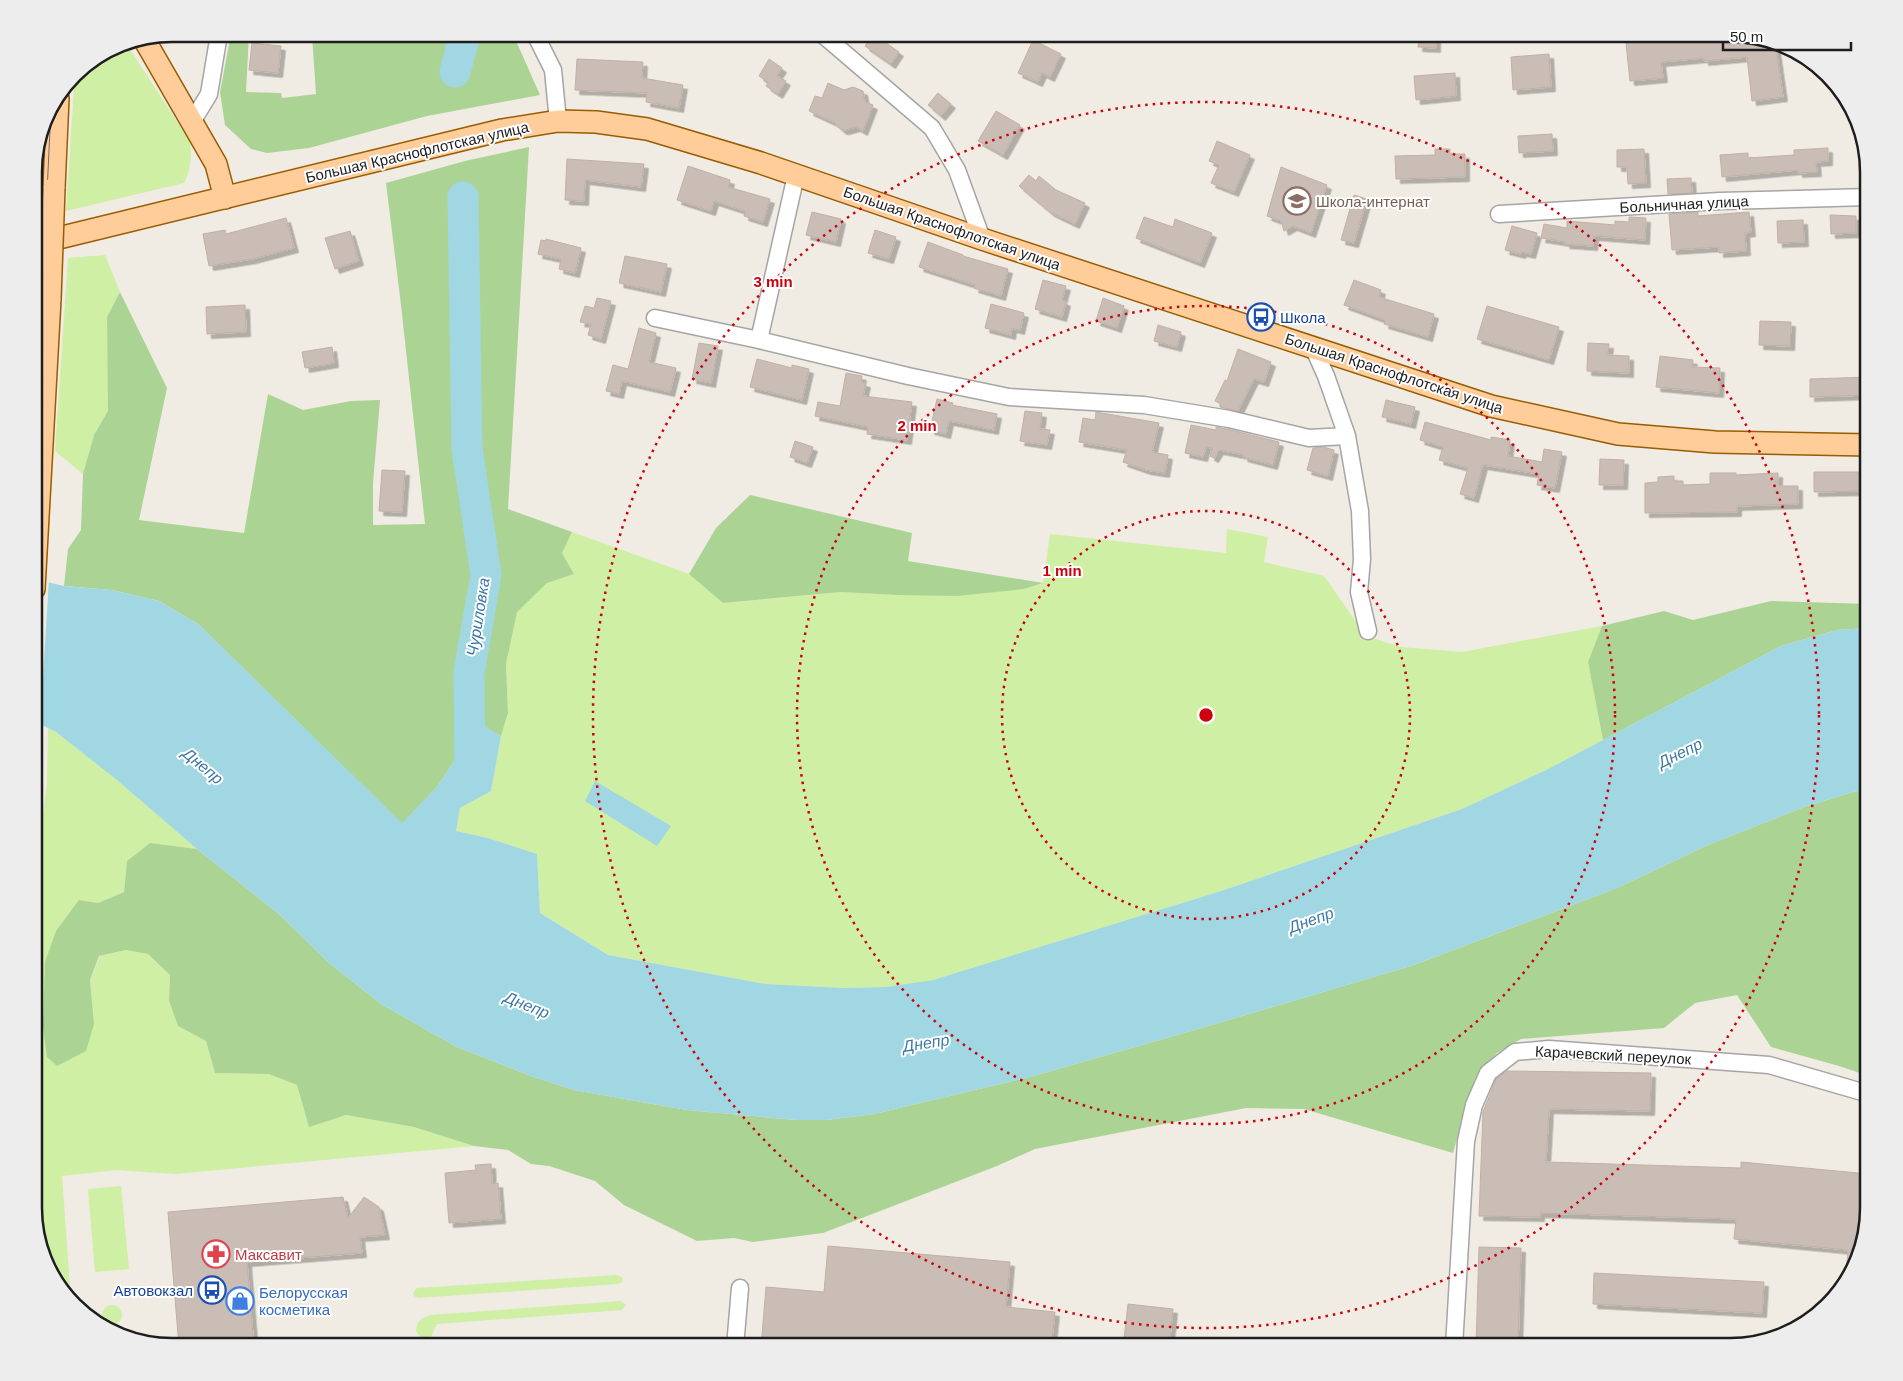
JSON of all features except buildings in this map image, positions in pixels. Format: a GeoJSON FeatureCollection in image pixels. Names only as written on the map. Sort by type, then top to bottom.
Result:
{"type":"FeatureCollection","features":[{"type":"Feature","properties":{"kind":"main road"},"geometry":{"type":"LineString","coordinates":[[147,46],[216,164],[225,198]]}},
{"type":"Feature","properties":{"kind":"main road"},"geometry":{"type":"LineString","coordinates":[[43,437],[57,112]]}},
{"type":"Feature","properties":{"kind":"main road","name":"Большая Краснофлотская улица"},"geometry":{"type":"LineString","coordinates":[[43,242],[502,130],[558,121],[596,122],[647,129],[796,175],[982,239],[1491,406],[1618,434],[1715,442],[1860,446]]}},
{"type":"Feature","properties":{"kind":"street"},"geometry":{"type":"LineString","coordinates":[[192,122],[209,94],[218,42]]}},
{"type":"Feature","properties":{"kind":"street"},"geometry":{"type":"LineString","coordinates":[[539,42],[553,70],[558,121]]}},
{"type":"Feature","properties":{"kind":"street"},"geometry":{"type":"LineString","coordinates":[[831,42],[932,128],[957,170],[982,239]]}},
{"type":"Feature","properties":{"kind":"street"},"geometry":{"type":"LineString","coordinates":[[760,340],[796,175]]}},
{"type":"Feature","properties":{"kind":"street","name":"Больничная улица"},"geometry":{"type":"LineString","coordinates":[[1499,214],[1720,202],[1860,197]]}},
{"type":"Feature","properties":{"kind":"street"},"geometry":{"type":"LineString","coordinates":[[655,318],[760,340],[908,376],[1009,397],[1144,405],[1229,419],[1308,438],[1347,436]]}},
{"type":"Feature","properties":{"kind":"street"},"geometry":{"type":"LineString","coordinates":[[1313,347],[1326,376],[1347,436],[1360,511],[1362,559],[1359,592],[1368,631]]}},
{"type":"Feature","properties":{"kind":"street","name":"Карачевский переулок"},"geometry":{"type":"LineString","coordinates":[[1455,1338],[1466,1141],[1474,1105],[1488,1073],[1515,1052],[1549,1050],[1769,1065],[1860,1091]]}},
{"type":"Feature","properties":{"kind":"street"},"geometry":{"type":"LineString","coordinates":[[736,1338],[740,1288]]}},
{"type":"Feature","properties":{"kind":"green space"},"geometry":{"type":"Polygon","coordinates":[[[229,42],[249,42],[246,92],[281,93],[282,98],[316,94],[312,42],[517,42],[540,95],[427,116],[309,148],[267,153],[251,149],[225,125],[220,92],[229,42]]]}},
{"type":"Feature","properties":{"kind":"green space"},"geometry":{"type":"Polygon","coordinates":[[[130,49],[190,142],[190,168],[184,183],[66,211],[74,88],[93,69],[130,49]]]}},
{"type":"Feature","properties":{"kind":"green space"},"geometry":{"type":"Polygon","coordinates":[[[529,147],[508,509],[572,532],[562,553],[574,574],[547,583],[517,612],[506,664],[508,713],[501,736],[481,725],[467,742],[437,787],[402,824],[198,624],[159,601],[112,590],[64,586],[68,549],[81,530],[83,474],[94,435],[108,411],[107,317],[120,292],[167,388],[139,520],[244,533],[268,394],[303,410],[351,401],[380,400],[373,483],[373,525],[425,524],[386,183],[465,161],[529,147]]]}},
{"type":"Feature","properties":{"kind":"green space"},"geometry":{"type":"Polygon","coordinates":[[[105,255],[120,292],[107,317],[109,411],[94,435],[83,474],[55,451],[68,258],[105,255]]]}},
{"type":"Feature","properties":{"kind":"green space"},"geometry":{"type":"Polygon","coordinates":[[[750,495],[912,533],[908,561],[1043,583],[1024,589],[957,596],[841,592],[723,603],[689,574],[716,528],[750,495]]]}},
{"type":"Feature","properties":{"kind":"green space"},"geometry":{"type":"Polygon","coordinates":[[[1227,529],[1268,537],[1264,562],[1324,576],[1366,636],[1401,647],[1462,652],[1602,626],[1588,662],[1603,740],[1548,769],[1462,809],[1221,891],[933,980],[886,987],[843,988],[766,984],[608,955],[540,913],[537,854],[488,838],[456,831],[460,808],[491,791],[501,736],[508,713],[506,664],[517,611],[547,583],[574,574],[562,553],[572,532],[689,574],[724,603],[841,592],[896,595],[1024,589],[1043,583],[1050,534],[1226,553],[1227,529]]]}},
{"type":"Feature","properties":{"kind":"green space"},"geometry":{"type":"Polygon","coordinates":[[[1771,601],[1860,604],[1860,629],[1837,630],[1781,646],[1603,740],[1588,662],[1602,626],[1664,611],[1693,620],[1771,601]]]}},
{"type":"Feature","properties":{"kind":"green space"},"geometry":{"type":"Polygon","coordinates":[[[48,728],[56,732],[117,780],[197,849],[150,843],[127,861],[124,892],[98,903],[79,900],[94,1024],[90,980],[100,956],[126,950],[148,954],[170,975],[169,1001],[178,1026],[206,1041],[215,1073],[269,1074],[297,1085],[309,1126],[346,1115],[414,1127],[474,1146],[175,1174],[116,1170],[62,1176],[70,1288],[64,1281],[52,1258],[43,1217],[43,815],[47,784],[48,728]]]}},
{"type":"Feature","properties":{"kind":"green space"},"geometry":{"type":"Polygon","coordinates":[[[1860,791],[1860,1073],[1771,1047],[1737,995],[1695,1003],[1664,1028],[1521,1039],[1497,1053],[1480,1072],[1468,1100],[1453,1153],[1304,1109],[1246,1108],[1035,1149],[997,1166],[823,1233],[753,1242],[734,1238],[697,1241],[624,1205],[595,1181],[549,1166],[531,1164],[508,1150],[474,1146],[414,1127],[346,1115],[309,1127],[297,1085],[269,1074],[215,1073],[206,1041],[178,1026],[169,1001],[170,975],[148,954],[126,950],[99,956],[90,980],[94,1024],[86,1051],[57,1066],[47,1057],[43,1026],[45,962],[56,931],[79,900],[98,903],[124,892],[127,861],[150,843],[197,849],[279,914],[328,962],[381,1004],[457,1047],[531,1076],[574,1090],[687,1110],[796,1120],[826,1120],[874,1114],[1030,1077],[1414,965],[1617,888],[1708,845],[1804,807],[1860,791]]]}},
{"type":"Feature","properties":{"kind":"green space"},"geometry":{"type":"Polygon","coordinates":[[[121,1186],[129,1269],[95,1272],[88,1189],[121,1186]]]}},
{"type":"Feature","properties":{"kind":"green space"},"geometry":{"type":"Polygon","coordinates":[[[618,1275],[623,1278],[622,1282],[618,1284],[418,1298],[413,1293],[417,1288],[618,1275]]]}},
{"type":"Feature","properties":{"kind":"green space"},"geometry":{"type":"Polygon","coordinates":[[[621,1301],[626,1305],[622,1310],[437,1324],[430,1338],[421,1338],[416,1331],[417,1325],[420,1320],[430,1315],[621,1301]]]}},
{"type":"Feature","properties":{"kind":"green space"},"geometry":{"type":"Polygon","coordinates":[[[108,1306],[116,1306],[121,1311],[121,1319],[116,1324],[103,1319],[103,1311],[108,1306]]]}},
{"type":"Feature","properties":{"kind":"water","name":"Днепр"},"geometry":{"type":"Polygon","coordinates":[[[43,581],[64,586],[112,590],[159,601],[198,624],[402,823],[437,787],[481,724],[501,736],[491,791],[460,808],[456,831],[488,838],[537,854],[540,913],[608,955],[766,984],[843,988],[886,987],[933,980],[1221,891],[1462,809],[1548,769],[1781,646],[1837,630],[1860,629],[1860,791],[1804,807],[1708,845],[1617,888],[1414,965],[1030,1077],[874,1114],[826,1120],[796,1120],[687,1110],[574,1090],[531,1076],[457,1047],[381,1004],[328,962],[279,914],[56,732],[43,726],[43,581]]]}},
{"type":"Feature","properties":{"kind":"water"},"geometry":{"type":"Polygon","coordinates":[[[595,781],[671,826],[657,846],[585,801],[595,781]]]}},
{"type":"Feature","properties":{"kind":"pier"},"geometry":{"type":"Polygon","coordinates":[[[43,578],[49,579],[43,678],[43,578]]]}},
{"type":"Feature","properties":{"kind":"waterway","name":"Чуриловка"},"geometry":{"type":"LineString","coordinates":[[455,72],[463,42]]}},
{"type":"Feature","properties":{"kind":"waterway","name":"Чуриловка"},"geometry":{"type":"LineString","coordinates":[[463,197],[467,449],[486,575],[469,672],[470,775],[468,780]]}},
{"type":"Feature","properties":{"kind":"tram line"},"geometry":{"type":"LineString","coordinates":[[43,276],[50,129]]}},
{"type":"Feature","properties":{"kind":"place","name":"Школа-интернат"},"geometry":{"type":"Point","coordinates":[1297,201]}},
{"type":"Feature","properties":{"kind":"place","name":"Школа"},"geometry":{"type":"Point","coordinates":[1261,317]}},
{"type":"Feature","properties":{"kind":"place","name":"Максавит"},"geometry":{"type":"Point","coordinates":[216,1254]}},
{"type":"Feature","properties":{"kind":"place","name":"Автовокзал"},"geometry":{"type":"Point","coordinates":[212,1290]}},
{"type":"Feature","properties":{"kind":"place","name":"Белорусская косметика"},"geometry":{"type":"Point","coordinates":[240,1301]}}]}
